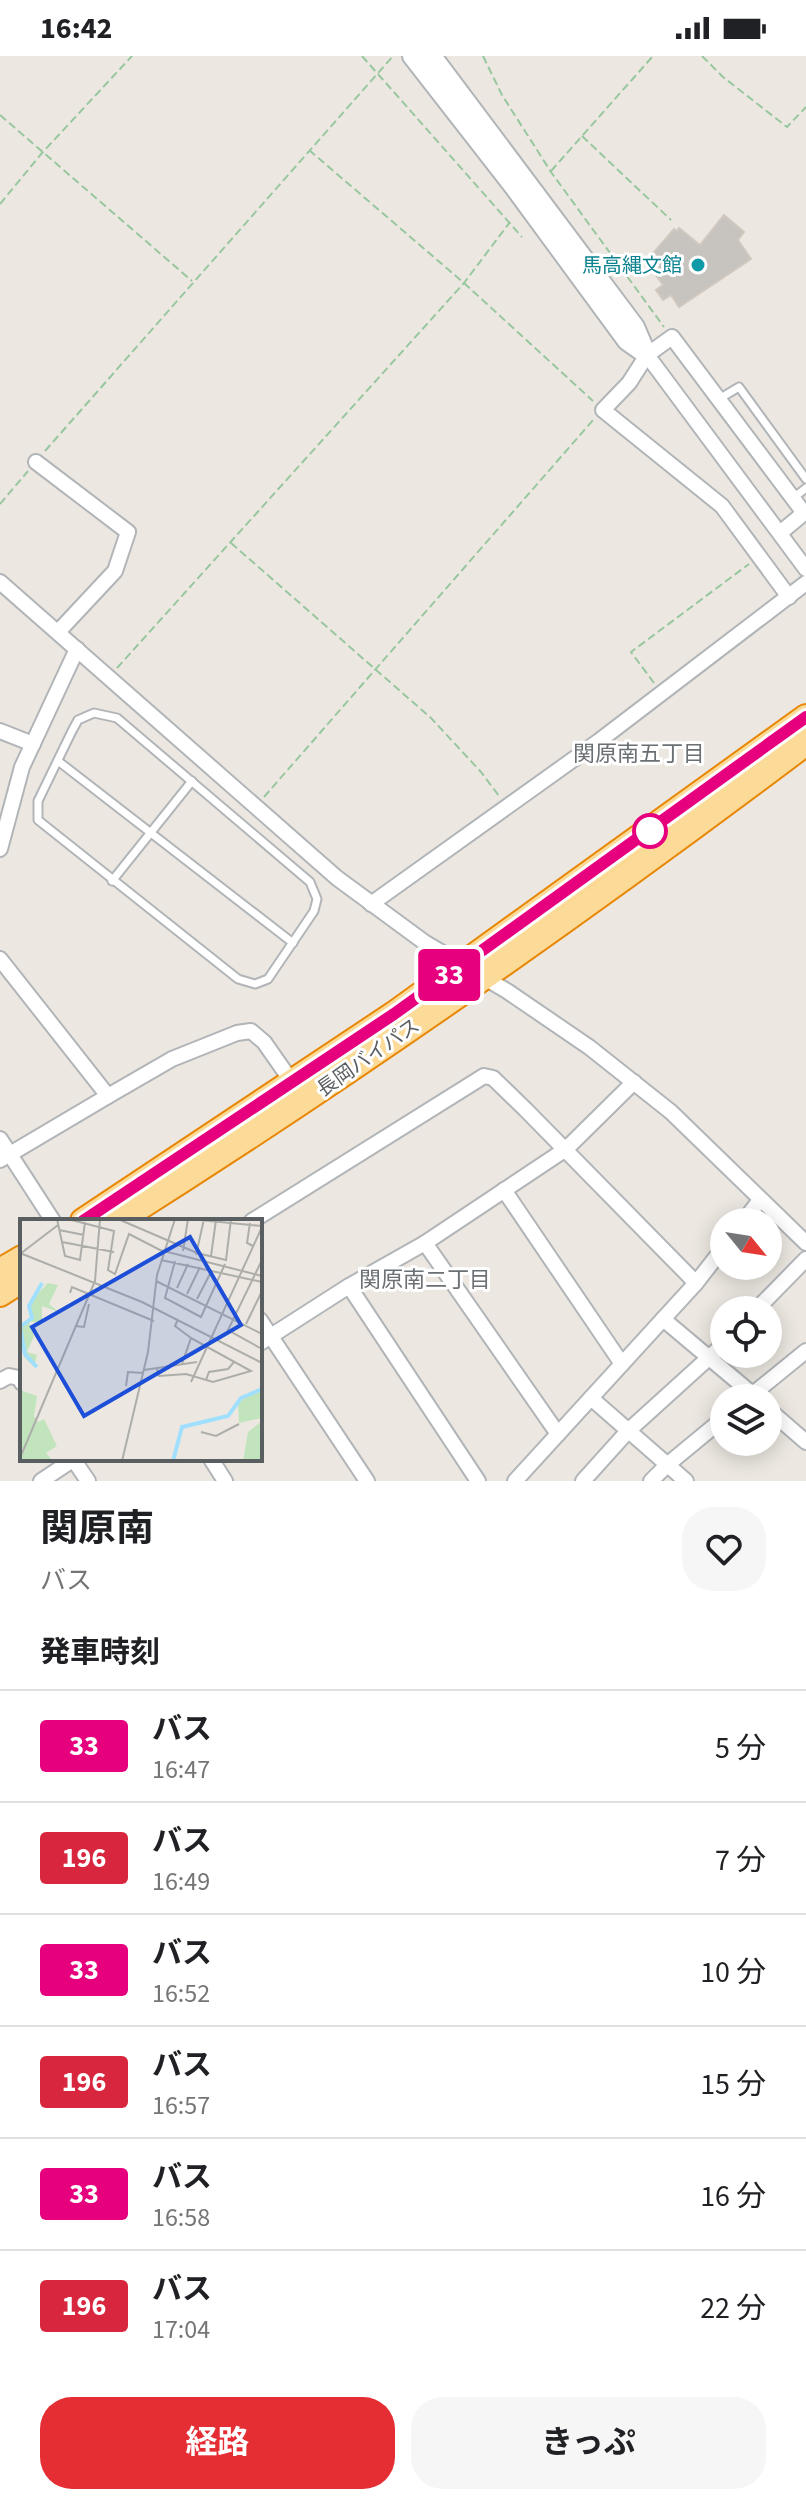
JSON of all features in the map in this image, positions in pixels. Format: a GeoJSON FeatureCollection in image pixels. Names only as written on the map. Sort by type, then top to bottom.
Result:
{"type":"FeatureCollection","features":[{"type":"Feature","properties":{"kind":"highway"},"geometry":{"type":"LineString","coordinates":[[742,764],[806,701]]}},
{"type":"Feature","properties":{"kind":"highway","name":"長岡バイパス"},"geometry":{"type":"LineString","coordinates":[[121,1219],[313,1096],[806,717]]}},
{"type":"Feature","properties":{"kind":"highway","name":"長岡バイパス"},"geometry":{"type":"LineString","coordinates":[[86,1219],[292,1082],[649,860],[806,743]]}},
{"type":"Feature","properties":{"kind":"highway"},"geometry":{"type":"LineString","coordinates":[[0,1271],[20,1259]]}},
{"type":"Feature","properties":{"kind":"highway"},"geometry":{"type":"LineString","coordinates":[[0,1294],[20,1281]]}},
{"type":"Feature","properties":{"kind":"street"},"geometry":{"type":"LineString","coordinates":[[412,56],[523,199],[627,341],[647,355]]}},
{"type":"Feature","properties":{"kind":"street"},"geometry":{"type":"LineString","coordinates":[[432,56],[635,327],[647,355],[806,569]]}},
{"type":"Feature","properties":{"kind":"street"},"geometry":{"type":"LineString","coordinates":[[780,533],[805,513],[672,337],[647,355],[629,383],[603,410],[722,506],[789,597]]}},
{"type":"Feature","properties":{"kind":"street"},"geometry":{"type":"LineString","coordinates":[[36,462],[128,532],[115,571],[58,632]]}},
{"type":"Feature","properties":{"kind":"street"},"geometry":{"type":"LineString","coordinates":[[0,582],[337,878],[424,942],[531,1007],[671,1112],[806,1243]]}},
{"type":"Feature","properties":{"kind":"street"},"geometry":{"type":"LineString","coordinates":[[371,904],[662,694],[806,583]]}},
{"type":"Feature","properties":{"kind":"street"},"geometry":{"type":"LineString","coordinates":[[0,849],[15,789],[77,649]]}},
{"type":"Feature","properties":{"kind":"street"},"geometry":{"type":"LineString","coordinates":[[0,731],[33,744]]}},
{"type":"Feature","properties":{"kind":"street"},"geometry":{"type":"LineString","coordinates":[[0,959],[108,1096]]}},
{"type":"Feature","properties":{"kind":"street"},"geometry":{"type":"LineString","coordinates":[[5,1157],[172,1059],[237,1033],[251,1031],[264,1042],[292,1082]]}},
{"type":"Feature","properties":{"kind":"street"},"geometry":{"type":"LineString","coordinates":[[255,1219],[484,1076],[493,1078],[566,1149],[696,1283]]}},
{"type":"Feature","properties":{"kind":"street"},"geometry":{"type":"LineString","coordinates":[[367,1481],[266,1339],[349,1286],[425,1243],[566,1149],[634,1082]]}},
{"type":"Feature","properties":{"kind":"street"},"geometry":{"type":"LineString","coordinates":[[0,1139],[5,1157],[52,1219]]}},
{"type":"Feature","properties":{"kind":"street"},"geometry":{"type":"LineString","coordinates":[[504,1190],[622,1364]]}},
{"type":"Feature","properties":{"kind":"street"},"geometry":{"type":"LineString","coordinates":[[754,1208],[760,1200]]}},
{"type":"Feature","properties":{"kind":"street"},"geometry":{"type":"LineString","coordinates":[[425,1243],[558,1434]]}},
{"type":"Feature","properties":{"kind":"street"},"geometry":{"type":"LineString","coordinates":[[770,1296],[806,1259]]}},
{"type":"Feature","properties":{"kind":"street"},"geometry":{"type":"LineString","coordinates":[[515,1481],[710,1265]]}},
{"type":"Feature","properties":{"kind":"street"},"geometry":{"type":"LineString","coordinates":[[349,1286],[478,1481]]}},
{"type":"Feature","properties":{"kind":"street"},"geometry":{"type":"LineString","coordinates":[[583,1481],[628,1431],[710,1359],[663,1319]]}},
{"type":"Feature","properties":{"kind":"street"},"geometry":{"type":"LineString","coordinates":[[768,1384],[806,1351]]}},
{"type":"Feature","properties":{"kind":"street"},"geometry":{"type":"LineString","coordinates":[[720,1368],[738,1384]]}},
{"type":"Feature","properties":{"kind":"street"},"geometry":{"type":"LineString","coordinates":[[0,1381],[9,1376],[20,1380]]}},
{"type":"Feature","properties":{"kind":"street"},"geometry":{"type":"LineString","coordinates":[[591,1398],[686,1481]]}},
{"type":"Feature","properties":{"kind":"street"},"geometry":{"type":"LineString","coordinates":[[782,1421],[806,1442]]}},
{"type":"Feature","properties":{"kind":"street"},"geometry":{"type":"LineString","coordinates":[[651,1481],[710,1430]]}},
{"type":"Feature","properties":{"kind":"street"},"geometry":{"type":"LineString","coordinates":[[41,1481],[70,1461]]}},
{"type":"Feature","properties":{"kind":"street"},"geometry":{"type":"LineString","coordinates":[[74,1461],[88,1481]]}},
{"type":"Feature","properties":{"kind":"street"},"geometry":{"type":"LineString","coordinates":[[212,1461],[225,1481]]}},
{"type":"Feature","properties":{"kind":"lane"},"geometry":{"type":"LineString","coordinates":[[719,399],[739,387],[806,479]]}},
{"type":"Feature","properties":{"kind":"lane"},"geometry":{"type":"LineString","coordinates":[[792,499],[806,488]]}},
{"type":"Feature","properties":{"kind":"lane"},"geometry":{"type":"LineString","coordinates":[[94,713],[117,718],[310,882],[315,891],[316,905],[268,979],[247,983],[238,979],[38,820],[38,801],[58,761],[78,720],[94,713]]}},
{"type":"Feature","properties":{"kind":"lane"},"geometry":{"type":"LineString","coordinates":[[58,761],[293,943]]}},
{"type":"Feature","properties":{"kind":"lane"},"geometry":{"type":"LineString","coordinates":[[112,881],[192,781]]}},
{"type":"Feature","properties":{"kind":"path"},"geometry":{"type":"LineString","coordinates":[[0,204],[42,153],[132,56]]}},
{"type":"Feature","properties":{"kind":"path"},"geometry":{"type":"LineString","coordinates":[[362,56],[522,237]]}},
{"type":"Feature","properties":{"kind":"path"},"geometry":{"type":"LineString","coordinates":[[0,504],[393,56]]}},
{"type":"Feature","properties":{"kind":"path"},"geometry":{"type":"LineString","coordinates":[[483,56],[502,95],[551,172],[672,337]]}},
{"type":"Feature","properties":{"kind":"path"},"geometry":{"type":"LineString","coordinates":[[551,172],[653,56]]}},
{"type":"Feature","properties":{"kind":"path"},"geometry":{"type":"LineString","coordinates":[[702,56],[723,77],[787,127],[806,107]]}},
{"type":"Feature","properties":{"kind":"path"},"geometry":{"type":"LineString","coordinates":[[0,115],[193,282]]}},
{"type":"Feature","properties":{"kind":"path"},"geometry":{"type":"LineString","coordinates":[[581,136],[671,220]]}},
{"type":"Feature","properties":{"kind":"path"},"geometry":{"type":"LineString","coordinates":[[256,806],[603,410],[464,283],[309,150]]}},
{"type":"Feature","properties":{"kind":"path"},"geometry":{"type":"LineString","coordinates":[[109,677],[464,283],[510,222]]}},
{"type":"Feature","properties":{"kind":"path"},"geometry":{"type":"LineString","coordinates":[[229,542],[431,718],[481,772],[507,807]]}},
{"type":"Feature","properties":{"kind":"path"},"geometry":{"type":"LineString","coordinates":[[662,694],[631,652],[759,556]]}},
{"type":"Feature","properties":{"kind":"building","name":"馬高縄文館"},"geometry":{"type":"Polygon","coordinates":[[[724,215],[744,232],[738,240],[751,259],[679,307],[671,295],[663,300],[656,290],[663,285],[655,274],[661,270],[648,259],[674,229],[677,231],[679,228],[700,245],[724,215]]]}},
{"type":"Feature","properties":{"kind":"bus line","name":"33"},"geometry":{"type":"LineString","coordinates":[[86,1219],[394,1014],[806,717]]}},
{"type":"Feature","properties":{"kind":"place","name":"馬高縄文館"},"geometry":{"type":"Point","coordinates":[698,265]}},
{"type":"Feature","properties":{"kind":"district","name":"関原南五丁目"},"geometry":{"type":"Point","coordinates":[639,753]}},
{"type":"Feature","properties":{"kind":"district","name":"関原南二丁目"},"geometry":{"type":"Point","coordinates":[425,1279]}}]}
